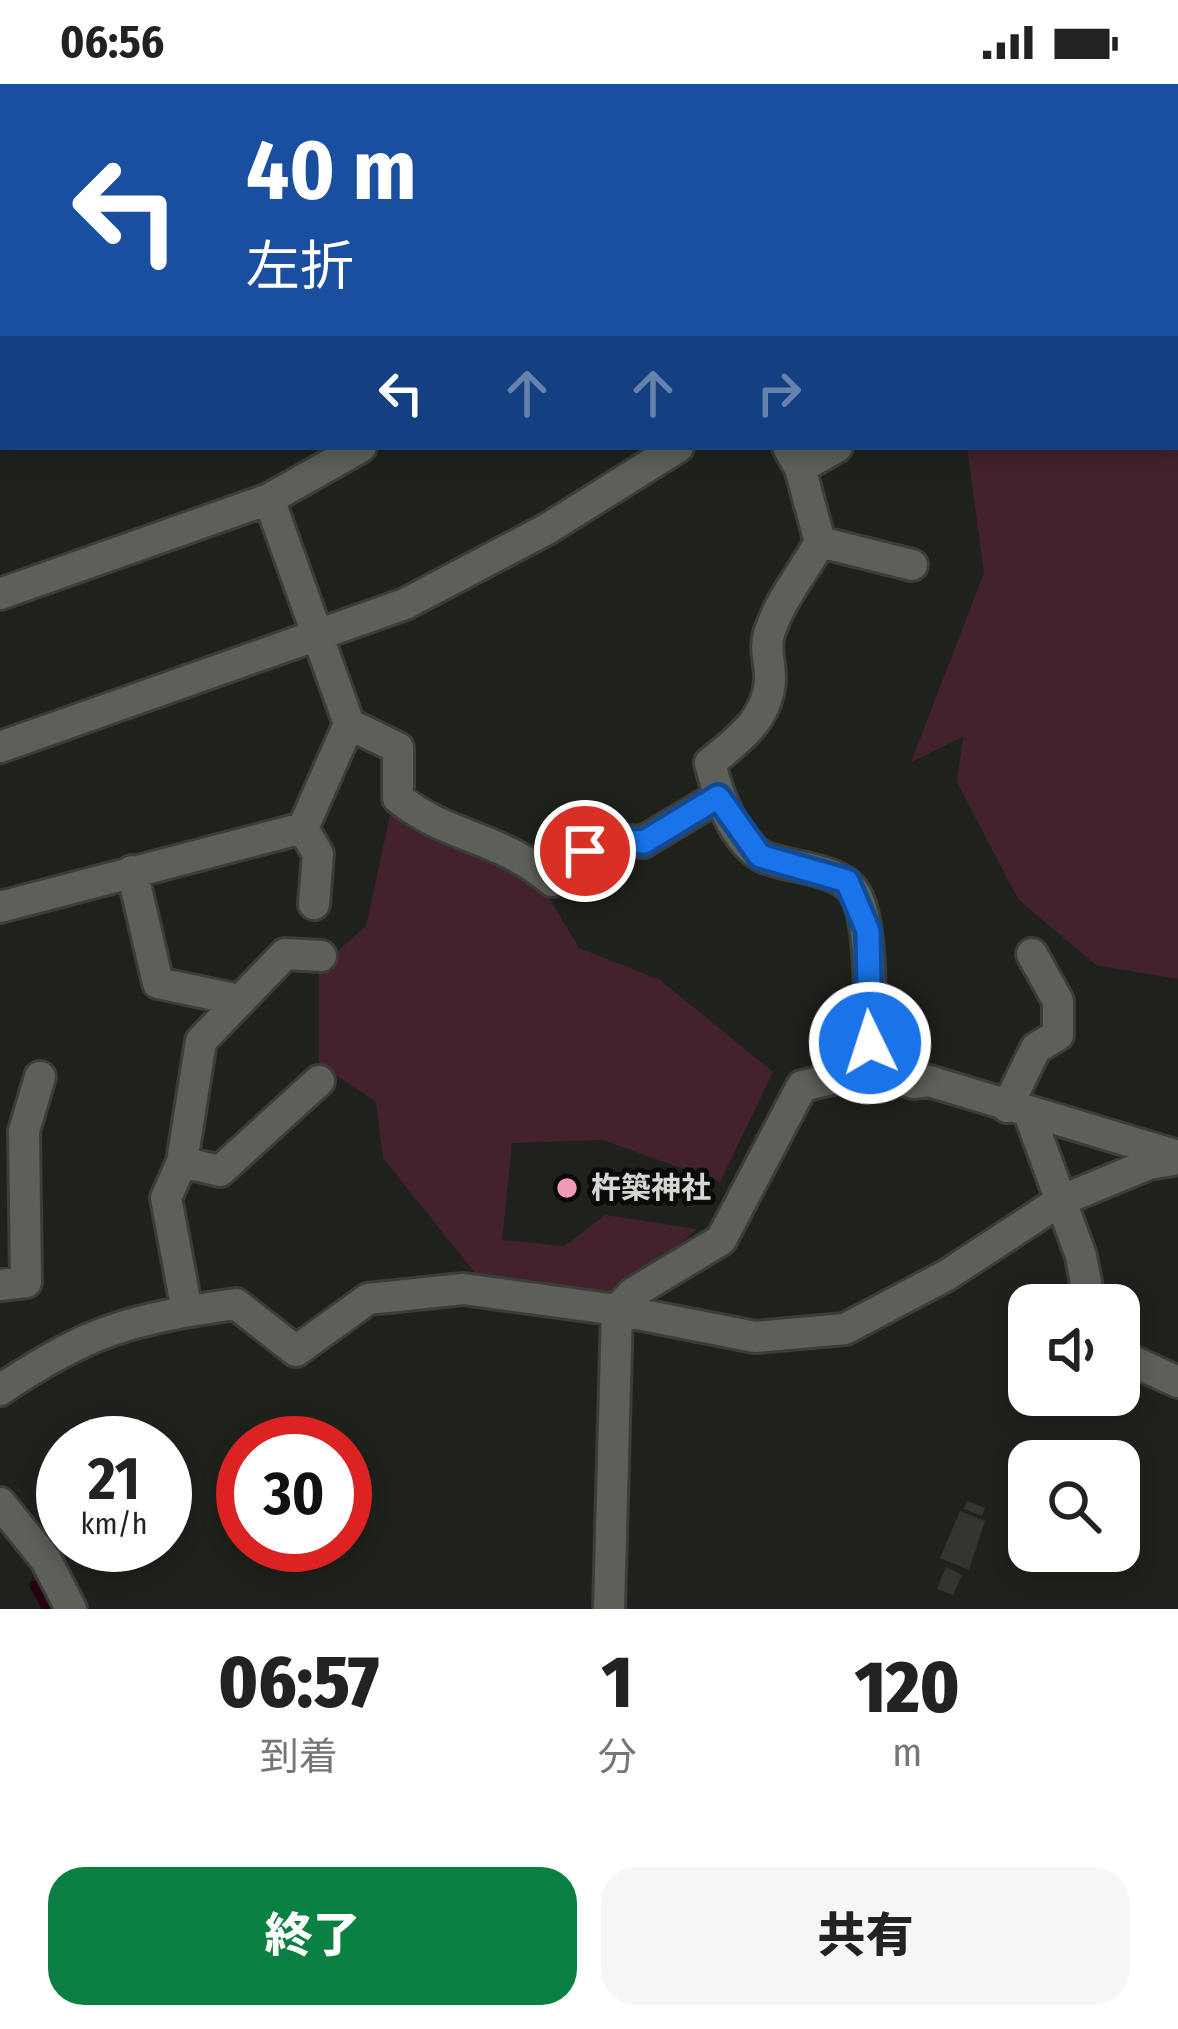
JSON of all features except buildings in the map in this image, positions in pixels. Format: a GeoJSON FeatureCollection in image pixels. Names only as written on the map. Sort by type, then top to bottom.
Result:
{"type":"FeatureCollection","features":[{"type":"Feature","properties":{"kind":"street"},"geometry":{"type":"LineString","coordinates":[[0,594],[269,499],[357,450]]}},
{"type":"Feature","properties":{"kind":"street"},"geometry":{"type":"LineString","coordinates":[[0,747],[405,604],[527,540],[673,450]]}},
{"type":"Feature","properties":{"kind":"street"},"geometry":{"type":"LineString","coordinates":[[820,542],[794,458],[825,450]]}},
{"type":"Feature","properties":{"kind":"street"},"geometry":{"type":"LineString","coordinates":[[269,499],[349,724],[303,828]]}},
{"type":"Feature","properties":{"kind":"street"},"geometry":{"type":"LineString","coordinates":[[820,542],[912,565]]}},
{"type":"Feature","properties":{"kind":"street"},"geometry":{"type":"LineString","coordinates":[[820,542],[783,598],[766,640],[770,681],[764,707],[749,732],[710,763],[718,797],[760,856],[847,881],[858,898],[868,931],[872,1070]]}},
{"type":"Feature","properties":{"kind":"street"},"geometry":{"type":"LineString","coordinates":[[349,724],[398,748],[398,798],[425,820],[520,853],[552,881],[585,851],[612,840],[644,842],[718,797]]}},
{"type":"Feature","properties":{"kind":"street"},"geometry":{"type":"LineString","coordinates":[[0,907],[303,828]]}},
{"type":"Feature","properties":{"kind":"street"},"geometry":{"type":"LineString","coordinates":[[303,828],[318,854],[314,904]]}},
{"type":"Feature","properties":{"kind":"street"},"geometry":{"type":"LineString","coordinates":[[132,871],[158,983],[239,1000]]}},
{"type":"Feature","properties":{"kind":"street"},"geometry":{"type":"LineString","coordinates":[[1032,954],[1058,1001],[1058,1035],[1036,1048],[1018,1111],[1060,1201],[1086,1284]]}},
{"type":"Feature","properties":{"kind":"street"},"geometry":{"type":"LineString","coordinates":[[188,1311],[166,1198],[182,1162],[201,1041],[285,955],[321,956]]}},
{"type":"Feature","properties":{"kind":"street"},"geometry":{"type":"LineString","coordinates":[[609,1609],[617,1310],[633,1293],[721,1240],[802,1086],[872,1070],[913,1083],[929,1081],[1178,1157]]}},
{"type":"Feature","properties":{"kind":"street"},"geometry":{"type":"LineString","coordinates":[[0,1285],[26,1282],[24,1131],[40,1077]]}},
{"type":"Feature","properties":{"kind":"street"},"geometry":{"type":"LineString","coordinates":[[182,1162],[220,1172],[319,1082]]}},
{"type":"Feature","properties":{"kind":"street"},"geometry":{"type":"LineString","coordinates":[[0,1390],[69,1344],[148,1317],[236,1304],[296,1351],[368,1300],[463,1288],[617,1310],[755,1337],[845,1329],[947,1275],[1060,1201],[1178,1157]]}},
{"type":"Feature","properties":{"kind":"street"},"geometry":{"type":"LineString","coordinates":[[1140,1365],[1178,1382]]}},
{"type":"Feature","properties":{"kind":"street"},"geometry":{"type":"LineString","coordinates":[[0,1503],[46,1560],[71,1609]]}},
{"type":"Feature","properties":{"kind":"shaded area"},"geometry":{"type":"Polygon","coordinates":[[[967,450],[1178,450],[1178,979],[1096,965],[1018,899],[957,782],[963,737],[911,762],[984,573],[967,450]]]}},
{"type":"Feature","properties":{"kind":"shaded area"},"geometry":{"type":"Polygon","coordinates":[[[391,811],[505,861],[548,896],[579,948],[660,980],[773,1072],[720,1182],[603,1140],[512,1143],[502,1240],[565,1246],[605,1215],[697,1229],[614,1301],[475,1273],[383,1158],[376,1102],[319,1064],[319,968],[366,926],[391,811]]]}},
{"type":"Feature","properties":{"kind":"waterway"},"geometry":{"type":"LineString","coordinates":[[34,1585],[47,1609]]}},
{"type":"Feature","properties":{"kind":"place","name":"杵築神社"},"geometry":{"type":"Point","coordinates":[567,1188]}},
{"type":"Feature","properties":{"kind":"route"},"geometry":{"type":"LineString","coordinates":[[585,851],[612,840],[644,842],[718,797],[746,843],[760,856],[847,881],[868,931],[870,1043]]}}]}
